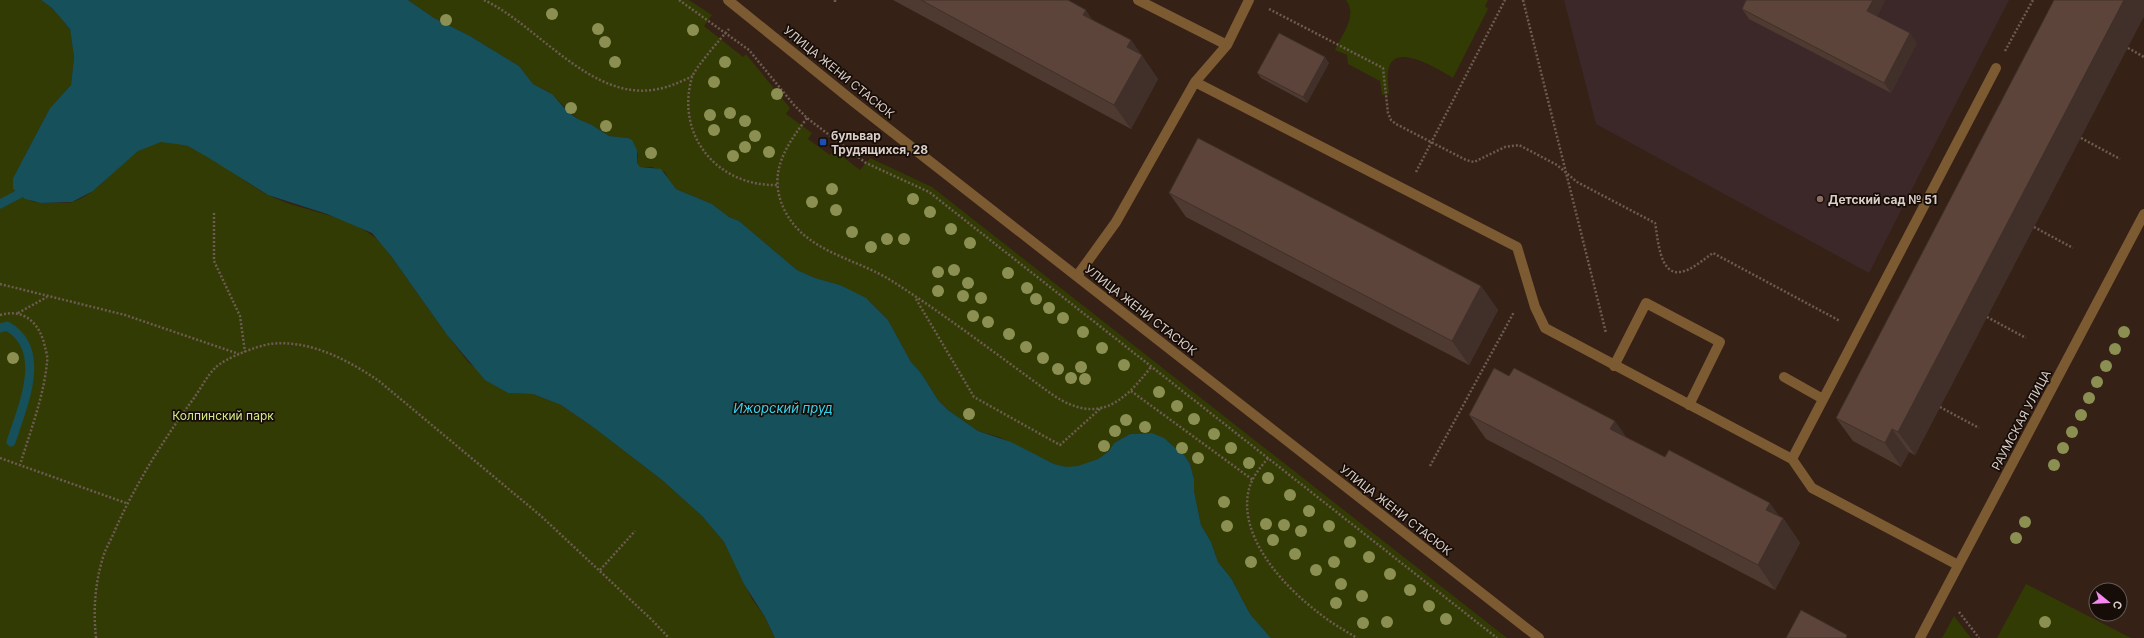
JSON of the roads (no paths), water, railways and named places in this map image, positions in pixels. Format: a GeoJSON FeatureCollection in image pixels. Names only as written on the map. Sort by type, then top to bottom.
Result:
{"type":"FeatureCollection","features":[{"type":"Feature","properties":{"kind":"street","name":"УЛИЦА ЖЕНИ СТАСЮК"},"geometry":{"type":"LineString","coordinates":[[728,0],[854,102],[1539,638]]}},
{"type":"Feature","properties":{"kind":"street"},"geometry":{"type":"LineString","coordinates":[[1138,0],[1227,45]]}},
{"type":"Feature","properties":{"kind":"street"},"geometry":{"type":"LineString","coordinates":[[1077,276],[1116,222],[1195,82],[1227,45],[1249,0]]}},
{"type":"Feature","properties":{"kind":"street"},"geometry":{"type":"LineString","coordinates":[[1792,459],[1996,68]]}},
{"type":"Feature","properties":{"kind":"street"},"geometry":{"type":"LineString","coordinates":[[1195,82],[1517,247],[1535,307],[1545,328],[1614,366],[1792,459],[1812,488],[1958,565]]}},
{"type":"Feature","properties":{"kind":"street","name":"РАУМСКАЯ УЛИЦА"},"geometry":{"type":"LineString","coordinates":[[1920,638],[2144,214]]}},
{"type":"Feature","properties":{"kind":"street"},"geometry":{"type":"LineString","coordinates":[[1614,366],[1646,304],[1720,342],[1689,405]]}},
{"type":"Feature","properties":{"kind":"street"},"geometry":{"type":"LineString","coordinates":[[1784,377],[1823,399]]}},
{"type":"Feature","properties":{"kind":"water","name":"Ижорский пруд"},"geometry":{"type":"Polygon","coordinates":[[[41,0],[408,0],[434,18],[470,36],[519,66],[533,84],[552,94],[568,112],[578,119],[592,125],[609,136],[628,138],[632,140],[637,150],[637,163],[640,167],[661,169],[676,189],[712,204],[729,217],[739,221],[797,270],[815,278],[840,285],[866,298],[888,320],[911,362],[921,373],[938,400],[948,410],[978,431],[1011,442],[1054,464],[1067,467],[1078,466],[1098,459],[1109,451],[1114,443],[1130,434],[1152,433],[1164,438],[1185,456],[1190,464],[1194,479],[1194,491],[1201,525],[1211,542],[1218,562],[1231,578],[1250,614],[1271,638],[775,638],[765,617],[744,584],[724,542],[702,516],[662,480],[593,427],[561,405],[533,394],[508,393],[485,380],[447,335],[391,256],[372,233],[327,214],[268,195],[188,146],[161,142],[138,151],[93,191],[72,202],[41,203],[25,199],[13,189],[13,178],[50,108],[71,85],[74,57],[70,29],[52,8],[41,0]]]}},
{"type":"Feature","properties":{"kind":"waterway"},"geometry":{"type":"LineString","coordinates":[[0,204],[19,194]]}},
{"type":"Feature","properties":{"kind":"waterway"},"geometry":{"type":"LineString","coordinates":[[0,328],[7,326],[20,336],[27,349],[30,364],[26,396],[11,442]]}},
{"type":"Feature","properties":{"kind":"place","name":"бульвар Трудящихся, 28"},"geometry":{"type":"Point","coordinates":[823,142]}},
{"type":"Feature","properties":{"kind":"place","name":"Детский сад № 51"},"geometry":{"type":"Point","coordinates":[1820,199]}},
{"type":"Feature","properties":{"kind":"park label","name":"Колпинский парк"},"geometry":{"type":"Point","coordinates":[223,415]}}]}
